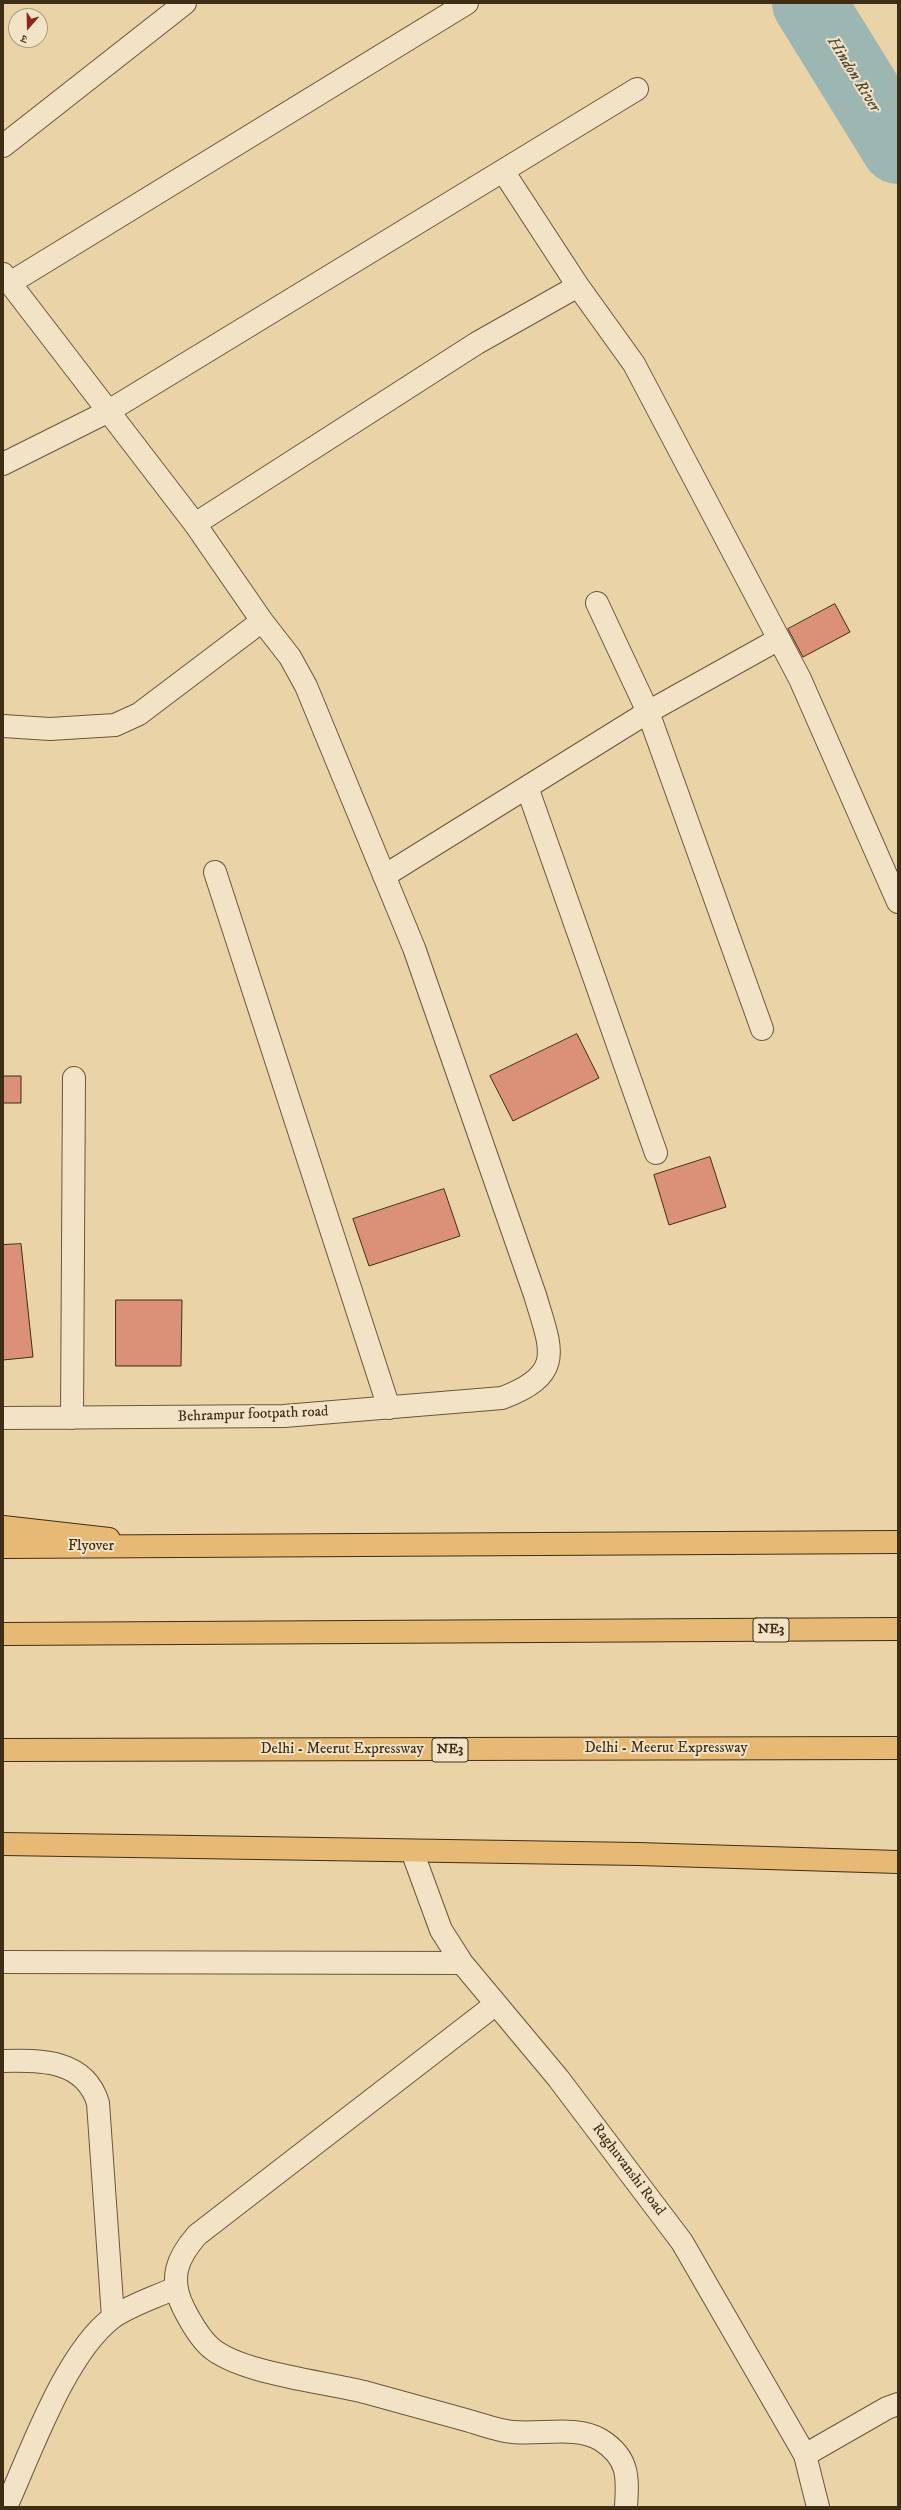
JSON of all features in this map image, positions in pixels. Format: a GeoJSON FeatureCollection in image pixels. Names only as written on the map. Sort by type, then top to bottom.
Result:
{"type":"FeatureCollection","features":[{"type":"Feature","properties":{"kind":"main road"},"geometry":{"type":"LineString","coordinates":[[3,1527],[179,1546],[898,1542]]}},
{"type":"Feature","properties":{"kind":"main road","name":"Flyover"},"geometry":{"type":"LineString","coordinates":[[3,1547],[179,1546]]}},
{"type":"Feature","properties":{"kind":"main road","name":"NE3"},"geometry":{"type":"LineString","coordinates":[[3,1634],[898,1629]]}},
{"type":"Feature","properties":{"kind":"main road","name":"Delhi - Meerut Expressway"},"geometry":{"type":"LineString","coordinates":[[3,1750],[898,1748]]}},
{"type":"Feature","properties":{"kind":"main road"},"geometry":{"type":"LineString","coordinates":[[3,1844],[638,1854],[898,1862]]}},
{"type":"Feature","properties":{"kind":"street"},"geometry":{"type":"LineString","coordinates":[[3,146],[185,3]]}},
{"type":"Feature","properties":{"kind":"street"},"geometry":{"type":"LineString","coordinates":[[6,278],[467,3]]}},
{"type":"Feature","properties":{"kind":"street"},"geometry":{"type":"LineString","coordinates":[[3,464],[107,412],[636,89]]}},
{"type":"Feature","properties":{"kind":"street"},"geometry":{"type":"LineString","coordinates":[[503,171],[578,286],[634,364],[800,679],[898,902]]}},
{"type":"Feature","properties":{"kind":"street","name":"Behrampur footpath road"},"geometry":{"type":"LineString","coordinates":[[3,1418],[284,1416],[502,1398],[522,1391],[538,1378],[548,1366],[550,1349],[535,1295],[417,956],[306,686],[290,657],[262,621],[195,524],[107,412],[6,278]]}},
{"type":"Feature","properties":{"kind":"street"},"geometry":{"type":"LineString","coordinates":[[195,524],[477,343],[578,286]]}},
{"type":"Feature","properties":{"kind":"street"},"geometry":{"type":"LineString","coordinates":[[597,603],[648,712],[762,1029]]}},
{"type":"Feature","properties":{"kind":"street"},"geometry":{"type":"LineString","coordinates":[[3,726],[50,729],[115,725],[139,714],[262,621]]}},
{"type":"Feature","properties":{"kind":"street"},"geometry":{"type":"LineString","coordinates":[[384,876],[648,712],[779,639]]}},
{"type":"Feature","properties":{"kind":"street"},"geometry":{"type":"LineString","coordinates":[[527,787],[656,1153]]}},
{"type":"Feature","properties":{"kind":"street"},"geometry":{"type":"LineString","coordinates":[[215,872],[389,1408]]}},
{"type":"Feature","properties":{"kind":"street"},"geometry":{"type":"LineString","coordinates":[[72,1418],[74,1078]]}},
{"type":"Feature","properties":{"kind":"street","name":"Raghuvanshi Road"},"geometry":{"type":"LineString","coordinates":[[412,1851],[440,1930],[462,1963],[558,2078],[682,2242],[805,2455],[818,2507]]}},
{"type":"Feature","properties":{"kind":"street"},"geometry":{"type":"LineString","coordinates":[[3,1962],[462,1963]]}},
{"type":"Feature","properties":{"kind":"street"},"geometry":{"type":"LineString","coordinates":[[496,2004],[197,2234],[184,2253],[177,2267],[175,2288],[193,2326],[202,2338],[211,2348],[236,2361],[284,2376],[340,2385],[512,2432],[576,2434],[599,2439],[618,2455],[624,2464],[627,2486],[626,2507]]}},
{"type":"Feature","properties":{"kind":"street"},"geometry":{"type":"LineString","coordinates":[[3,2061],[27,2060],[74,2069],[95,2091],[98,2103],[113,2317]]}},
{"type":"Feature","properties":{"kind":"street"},"geometry":{"type":"LineString","coordinates":[[6,2507],[52,2405],[79,2354],[94,2333],[113,2317],[175,2288]]}},
{"type":"Feature","properties":{"kind":"street"},"geometry":{"type":"LineString","coordinates":[[805,2455],[887,2408],[898,2404]]}},
{"type":"Feature","properties":{"kind":"building"},"geometry":{"type":"Polygon","coordinates":[[[835,604],[850,632],[803,657],[788,629],[835,604]]]}},
{"type":"Feature","properties":{"kind":"building"},"geometry":{"type":"Polygon","coordinates":[[[577,1034],[599,1078],[513,1121],[490,1076],[577,1034]]]}},
{"type":"Feature","properties":{"kind":"building"},"geometry":{"type":"Polygon","coordinates":[[[3,1076],[21,1076],[21,1103],[3,1103],[3,1076]]]}},
{"type":"Feature","properties":{"kind":"building"},"geometry":{"type":"Polygon","coordinates":[[[710,1157],[726,1207],[669,1225],[654,1175],[710,1157]]]}},
{"type":"Feature","properties":{"kind":"building"},"geometry":{"type":"Polygon","coordinates":[[[444,1189],[460,1236],[369,1266],[353,1219],[444,1189]]]}},
{"type":"Feature","properties":{"kind":"building"},"geometry":{"type":"Polygon","coordinates":[[[21,1244],[33,1357],[3,1360],[3,1245],[21,1244]]]}},
{"type":"Feature","properties":{"kind":"building"},"geometry":{"type":"Polygon","coordinates":[[[116,1300],[182,1300],[181,1366],[116,1366],[116,1300]]]}},
{"type":"Feature","properties":{"kind":"waterway","name":"Hindon River"},"geometry":{"type":"LineString","coordinates":[[809,3],[898,147]]}}]}
